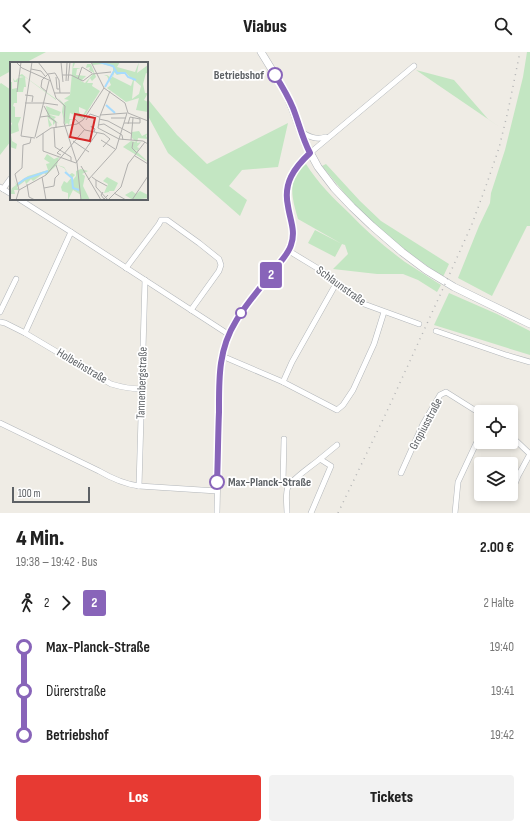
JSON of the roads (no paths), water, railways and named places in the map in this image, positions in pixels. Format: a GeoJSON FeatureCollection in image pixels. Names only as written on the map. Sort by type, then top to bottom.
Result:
{"type":"FeatureCollection","features":[{"type":"Feature","properties":{"kind":"main road"},"geometry":{"type":"LineString","coordinates":[[261,52],[285,91],[310,153],[318,167],[334,188],[372,226],[402,252],[426,270],[454,287],[530,324]]}},
{"type":"Feature","properties":{"kind":"street"},"geometry":{"type":"LineString","coordinates":[[216,513],[220,374],[222,356],[228,334],[238,316],[289,251],[294,236],[287,201],[289,181],[299,163],[329,136],[414,66]]}},
{"type":"Feature","properties":{"kind":"street"},"geometry":{"type":"LineString","coordinates":[[300,131],[312,138],[317,139],[329,136]]}},
{"type":"Feature","properties":{"kind":"street"},"geometry":{"type":"LineString","coordinates":[[2,188],[10,179]]}},
{"type":"Feature","properties":{"kind":"street"},"geometry":{"type":"LineString","coordinates":[[21,200],[228,334]]}},
{"type":"Feature","properties":{"kind":"street"},"geometry":{"type":"LineString","coordinates":[[126,268],[161,220],[167,220],[199,243],[218,259],[221,265],[219,271],[190,310]]}},
{"type":"Feature","properties":{"kind":"street"},"geometry":{"type":"LineString","coordinates":[[25,333],[71,232]]}},
{"type":"Feature","properties":{"kind":"street","name":"Schlaunstraße"},"geometry":{"type":"LineString","coordinates":[[289,251],[327,274],[364,304],[419,324]]}},
{"type":"Feature","properties":{"kind":"street"},"geometry":{"type":"LineString","coordinates":[[0,312],[16,279]]}},
{"type":"Feature","properties":{"kind":"street","name":"Tannenbergstraße"},"geometry":{"type":"LineString","coordinates":[[139,486],[145,280]]}},
{"type":"Feature","properties":{"kind":"street"},"geometry":{"type":"LineString","coordinates":[[283,382],[292,362],[337,282]]}},
{"type":"Feature","properties":{"kind":"street"},"geometry":{"type":"LineString","coordinates":[[222,356],[283,382],[337,410],[343,405],[353,390],[374,344],[384,312]]}},
{"type":"Feature","properties":{"kind":"street","name":"Holbeinstraße"},"geometry":{"type":"LineString","coordinates":[[0,322],[25,333],[111,384],[130,389],[142,389]]}},
{"type":"Feature","properties":{"kind":"street"},"geometry":{"type":"LineString","coordinates":[[436,331],[530,362]]}},
{"type":"Feature","properties":{"kind":"street","name":"Gropiusstraße"},"geometry":{"type":"LineString","coordinates":[[402,473],[423,424],[440,395],[446,392],[474,410]]}},
{"type":"Feature","properties":{"kind":"street"},"geometry":{"type":"LineString","coordinates":[[0,423],[111,478],[133,485],[217,491]]}},
{"type":"Feature","properties":{"kind":"street"},"geometry":{"type":"LineString","coordinates":[[284,439],[284,482],[288,486]]}},
{"type":"Feature","properties":{"kind":"street"},"geometry":{"type":"LineString","coordinates":[[518,443],[530,454],[518,476]]}},
{"type":"Feature","properties":{"kind":"street"},"geometry":{"type":"LineString","coordinates":[[287,513],[288,486],[337,445]]}},
{"type":"Feature","properties":{"kind":"street"},"geometry":{"type":"LineString","coordinates":[[456,513],[458,482],[474,448]]}},
{"type":"Feature","properties":{"kind":"street"},"geometry":{"type":"LineString","coordinates":[[311,513],[331,466],[320,459]]}},
{"type":"Feature","properties":{"kind":"railway"},"geometry":{"type":"LineString","coordinates":[[338,513],[388,409],[472,224],[499,148],[520,52]]}},
{"type":"Feature","properties":{"kind":"place","name":"Betriebshof"},"geometry":{"type":"Point","coordinates":[275,75]}},
{"type":"Feature","properties":{"kind":"place","name":"Max-Planck-Straße"},"geometry":{"type":"Point","coordinates":[217,482]}}]}
